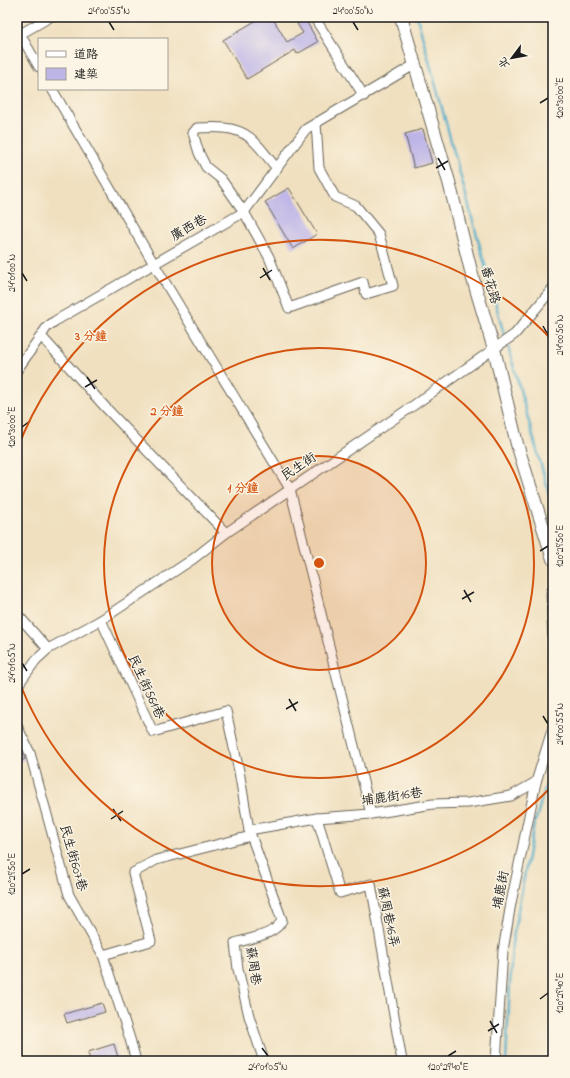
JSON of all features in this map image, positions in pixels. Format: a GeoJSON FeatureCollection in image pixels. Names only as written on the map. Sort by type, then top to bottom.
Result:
{"type":"FeatureCollection","features":[{"type":"Feature","properties":{"kind":"main road","name":"番花路"},"geometry":{"type":"LineString","coordinates":[[401,17],[449,182],[473,279],[494,350],[517,444],[553,559]]}},
{"type":"Feature","properties":{"kind":"street"},"geometry":{"type":"LineString","coordinates":[[38,65],[18,33],[50,17]]}},
{"type":"Feature","properties":{"kind":"street"},"geometry":{"type":"LineString","coordinates":[[314,17],[364,96]]}},
{"type":"Feature","properties":{"kind":"street","name":"廣西巷"},"geometry":{"type":"LineString","coordinates":[[17,370],[47,328],[55,321],[244,212],[306,129],[414,65]]}},
{"type":"Feature","properties":{"kind":"street"},"geometry":{"type":"LineString","coordinates":[[53,90],[154,264],[290,489],[371,814]]}},
{"type":"Feature","properties":{"kind":"street"},"geometry":{"type":"LineString","coordinates":[[276,168],[250,137],[238,130],[213,127],[197,128],[193,133],[199,153],[206,167],[221,179],[244,212],[269,257],[289,308],[363,282],[366,294],[393,286],[379,234],[356,206],[335,196],[319,168],[316,123]]}},
{"type":"Feature","properties":{"kind":"street","name":"民生街"},"geometry":{"type":"LineString","coordinates":[[17,689],[20,682],[36,660],[48,649],[101,620],[193,559],[226,533],[494,350],[515,334],[553,288]]}},
{"type":"Feature","properties":{"kind":"street"},"geometry":{"type":"LineString","coordinates":[[41,336],[106,409],[226,533]]}},
{"type":"Feature","properties":{"kind":"street"},"geometry":{"type":"LineString","coordinates":[[553,588],[551,594],[553,640]]}},
{"type":"Feature","properties":{"kind":"street"},"geometry":{"type":"LineString","coordinates":[[17,614],[48,649]]}},
{"type":"Feature","properties":{"kind":"street","name":"民生街561巷"},"geometry":{"type":"LineString","coordinates":[[101,620],[153,732],[226,711],[239,771],[250,834]]}},
{"type":"Feature","properties":{"kind":"street","name":"民生街607巷"},"geometry":{"type":"LineString","coordinates":[[17,726],[30,753],[69,895],[103,955],[136,1061]]}},
{"type":"Feature","properties":{"kind":"street","name":"埔鹿街"},"geometry":{"type":"LineString","coordinates":[[496,1061],[503,951],[511,903],[536,782],[553,727]]}},
{"type":"Feature","properties":{"kind":"street","name":"埔鹿街16巷"},"geometry":{"type":"LineString","coordinates":[[103,955],[151,941],[133,873],[156,860],[250,834],[317,818],[371,814],[433,804],[468,803],[511,796],[536,782]]}},
{"type":"Feature","properties":{"kind":"street","name":"蘇周巷16弄"},"geometry":{"type":"LineString","coordinates":[[317,818],[340,893],[371,884],[402,1061]]}},
{"type":"Feature","properties":{"kind":"street","name":"蘇周巷"},"geometry":{"type":"LineString","coordinates":[[250,834],[282,920],[280,925],[272,932],[235,943],[238,969],[249,1016],[264,1061]]}},
{"type":"Feature","properties":{"kind":"building"},"geometry":{"type":"Polygon","coordinates":[[[262,17],[272,17],[287,42],[303,33],[297,24],[305,19],[318,42],[297,54],[295,50],[247,79],[223,40],[262,17]]]}},
{"type":"Feature","properties":{"kind":"building"},"geometry":{"type":"Polygon","coordinates":[[[423,129],[432,163],[414,168],[405,134],[423,129]]]}},
{"type":"Feature","properties":{"kind":"building"},"geometry":{"type":"Polygon","coordinates":[[[289,188],[317,234],[293,249],[265,202],[289,188]]]}},
{"type":"Feature","properties":{"kind":"building"},"geometry":{"type":"Polygon","coordinates":[[[17,741],[25,759],[17,763],[17,741]]]}},
{"type":"Feature","properties":{"kind":"building"},"geometry":{"type":"Polygon","coordinates":[[[102,1003],[105,1012],[67,1023],[64,1014],[102,1003]]]}},
{"type":"Feature","properties":{"kind":"building"},"geometry":{"type":"Polygon","coordinates":[[[114,1044],[119,1061],[90,1061],[88,1052],[114,1044]]]}},
{"type":"Feature","properties":{"kind":"waterway"},"geometry":{"type":"LineString","coordinates":[[417,17],[505,338]]}},
{"type":"Feature","properties":{"kind":"waterway"},"geometry":{"type":"LineString","coordinates":[[507,343],[553,508]]}},
{"type":"Feature","properties":{"kind":"waterway"},"geometry":{"type":"LineString","coordinates":[[506,1061],[512,943],[533,829],[553,761]]}}]}
